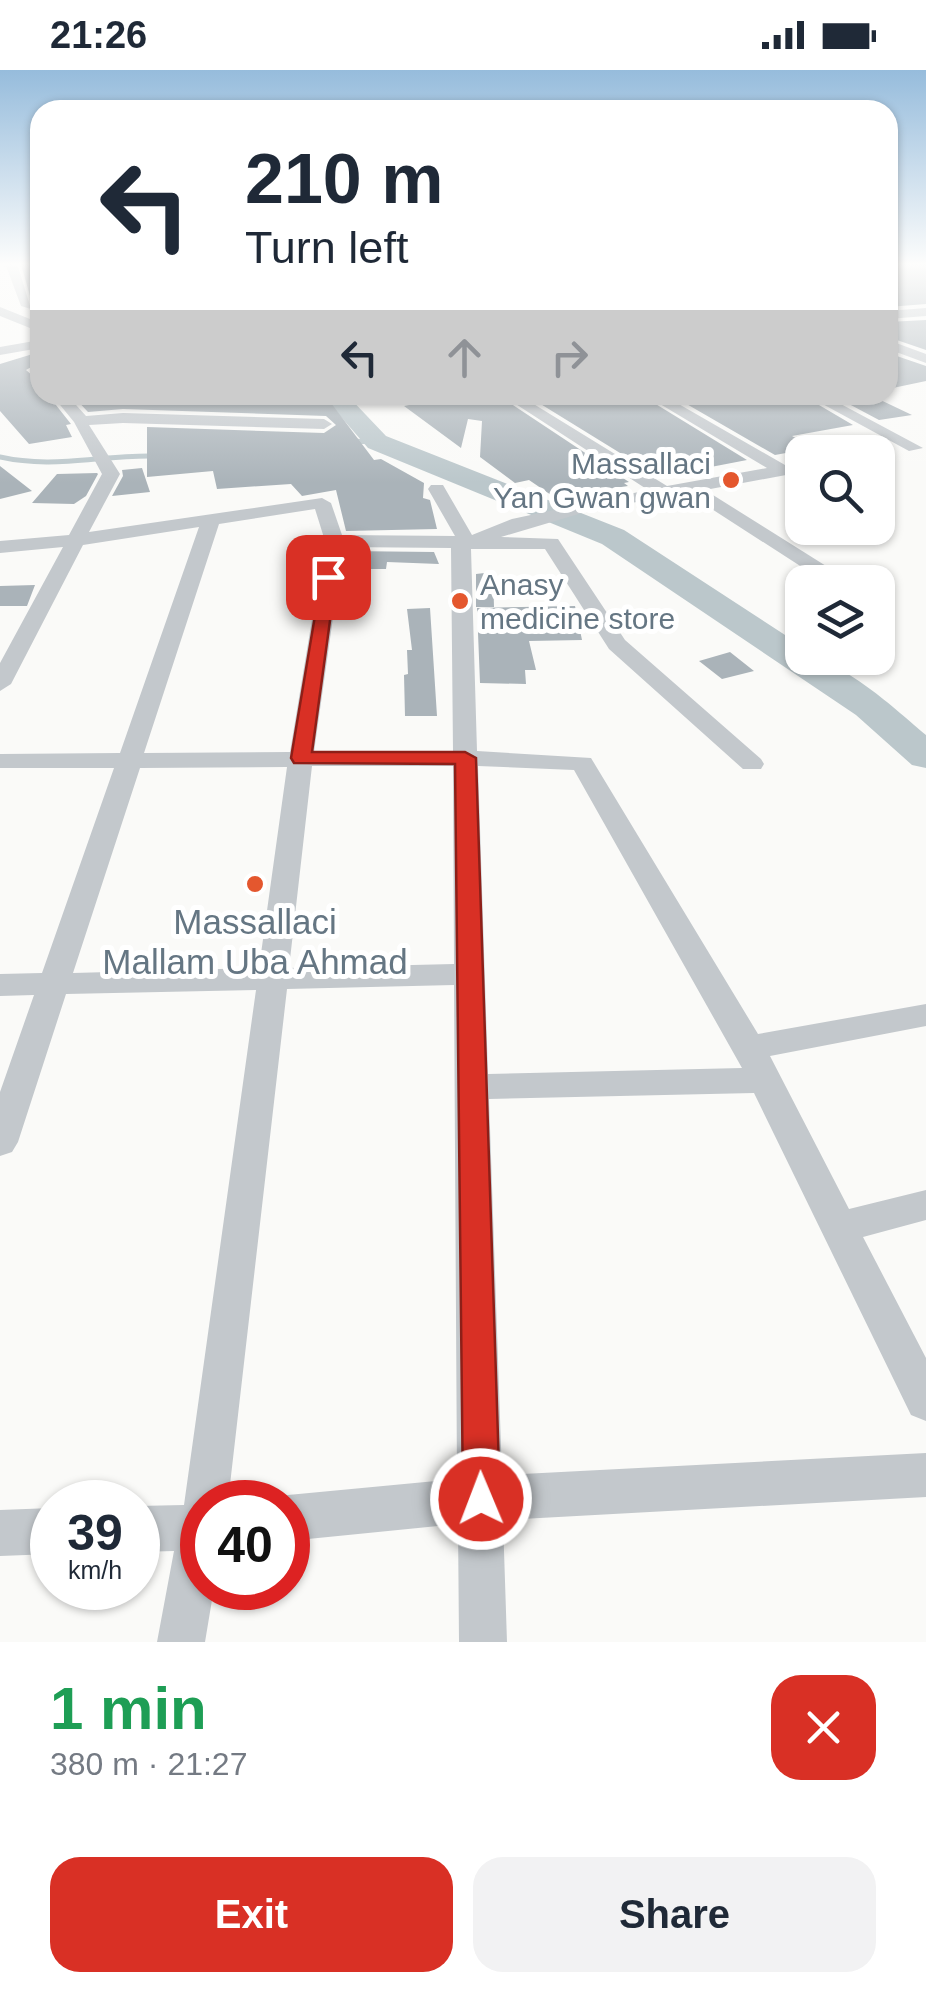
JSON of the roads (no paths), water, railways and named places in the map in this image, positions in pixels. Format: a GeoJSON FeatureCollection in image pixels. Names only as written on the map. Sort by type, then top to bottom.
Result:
{"type":"FeatureCollection","features":[{"type":"Feature","properties":{"kind":"street"},"geometry":{"type":"LineString","coordinates":[[0,351],[30,346]]}},
{"type":"Feature","properties":{"kind":"street"},"geometry":{"type":"LineString","coordinates":[[898,348],[926,359]]}},
{"type":"Feature","properties":{"kind":"street"},"geometry":{"type":"LineString","coordinates":[[0,684],[110,474],[81,426],[82,421],[68,405]]}},
{"type":"Feature","properties":{"kind":"street"},"geometry":{"type":"LineString","coordinates":[[525,405],[664,492]]}},
{"type":"Feature","properties":{"kind":"street"},"geometry":{"type":"LineString","coordinates":[[669,405],[782,470]]}},
{"type":"Feature","properties":{"kind":"street"},"geometry":{"type":"LineString","coordinates":[[834,405],[921,447]]}},
{"type":"Feature","properties":{"kind":"street"},"geometry":{"type":"LineString","coordinates":[[82,421],[123,418],[324,424]]}},
{"type":"Feature","properties":{"kind":"street"},"geometry":{"type":"LineString","coordinates":[[895,451],[921,447]]}},
{"type":"Feature","properties":{"kind":"street"},"geometry":{"type":"LineString","coordinates":[[482,1642],[460,546],[466,540],[592,506],[785,470]]}},
{"type":"Feature","properties":{"kind":"street"},"geometry":{"type":"LineString","coordinates":[[689,488],[811,565]]}},
{"type":"Feature","properties":{"kind":"street"},"geometry":{"type":"LineString","coordinates":[[437,489],[466,540]]}},
{"type":"Feature","properties":{"kind":"street"},"geometry":{"type":"LineString","coordinates":[[0,547],[76,540],[214,511],[322,503],[334,541],[301,758],[276,978],[208,1480]]}},
{"type":"Feature","properties":{"kind":"street"},"geometry":{"type":"LineString","coordinates":[[0,1142],[214,511]]}},
{"type":"Feature","properties":{"kind":"street"},"geometry":{"type":"LineString","coordinates":[[334,541],[551,543],[617,644],[752,764]]}},
{"type":"Feature","properties":{"kind":"street"},"geometry":{"type":"LineString","coordinates":[[0,761],[465,758],[582,763],[749,1048],[926,1401]]}},
{"type":"Feature","properties":{"kind":"street"},"geometry":{"type":"LineString","coordinates":[[0,985],[471,974]]}},
{"type":"Feature","properties":{"kind":"street"},"geometry":{"type":"LineString","coordinates":[[749,1048],[926,1014]]}},
{"type":"Feature","properties":{"kind":"street"},"geometry":{"type":"LineString","coordinates":[[473,1086],[764,1080]]}},
{"type":"Feature","properties":{"kind":"street"},"geometry":{"type":"LineString","coordinates":[[838,1228],[926,1205]]}},
{"type":"Feature","properties":{"kind":"street"},"geometry":{"type":"LineString","coordinates":[[310,1516],[481,1499],[926,1475]]}},
{"type":"Feature","properties":{"kind":"street"},"geometry":{"type":"LineString","coordinates":[[0,1533],[30,1532]]}},
{"type":"Feature","properties":{"kind":"street"},"geometry":{"type":"LineString","coordinates":[[181,1642],[187,1610]]}},
{"type":"Feature","properties":{"kind":"waterway"},"geometry":{"type":"LineString","coordinates":[[343,405],[377,442],[613,537],[870,707],[926,756]]}},
{"type":"Feature","properties":{"kind":"waterway"},"geometry":{"type":"LineString","coordinates":[[350,441],[377,442]]}},
{"type":"Feature","properties":{"kind":"waterway"},"geometry":{"type":"LineString","coordinates":[[0,457],[57,462],[153,456]]}},
{"type":"Feature","properties":{"kind":"place","name":"Massallaci Yan Gwan gwan"},"geometry":{"type":"Point","coordinates":[731,480]}},
{"type":"Feature","properties":{"kind":"place","name":"Anasy medicine store"},"geometry":{"type":"Point","coordinates":[460,601]}},
{"type":"Feature","properties":{"kind":"place","name":"Massallaci Mallam Uba Ahmad"},"geometry":{"type":"Point","coordinates":[255,884]}}]}
